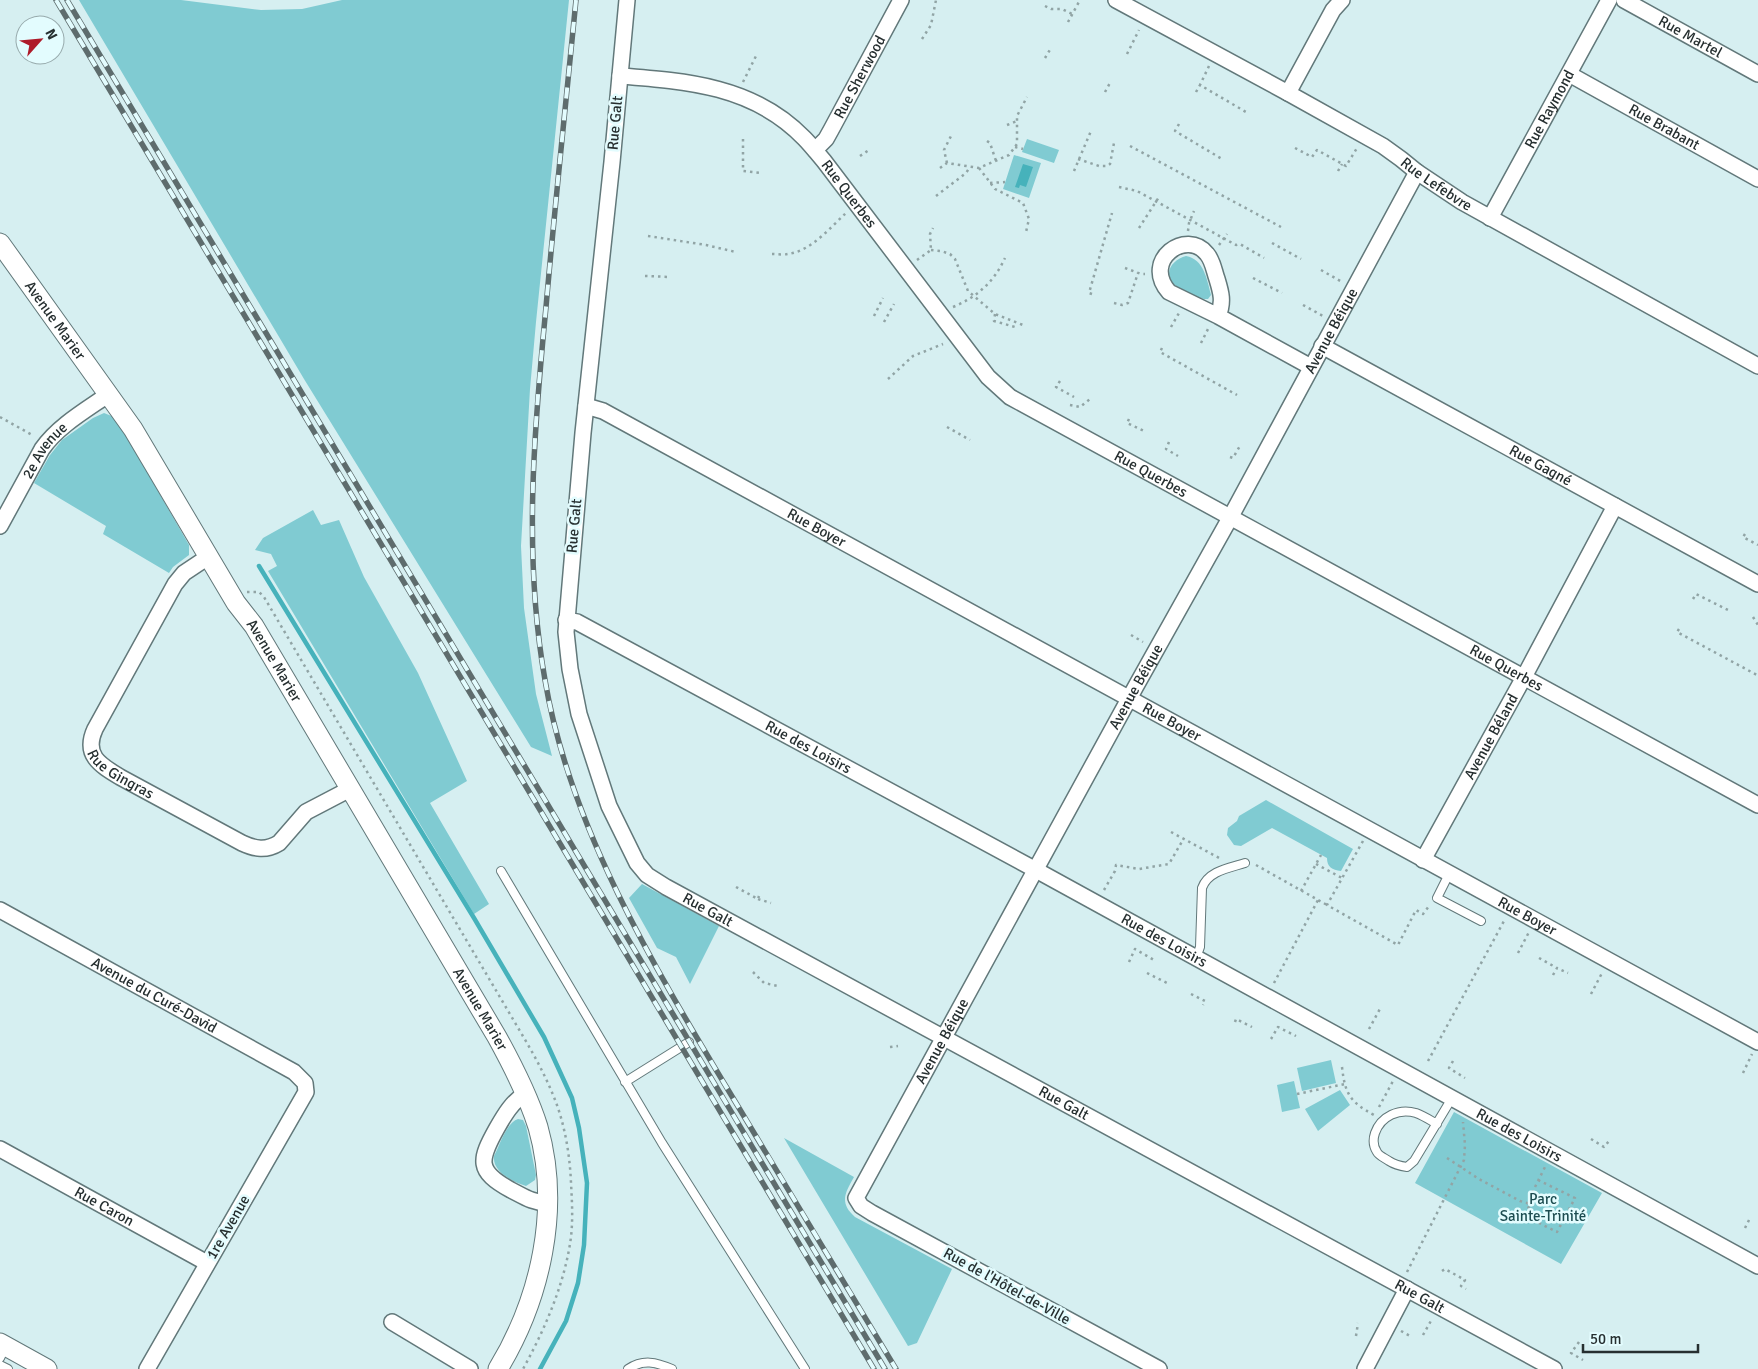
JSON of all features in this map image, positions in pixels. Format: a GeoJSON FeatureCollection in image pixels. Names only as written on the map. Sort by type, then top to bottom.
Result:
{"type":"FeatureCollection","features":[{"type":"Feature","properties":{"kind":"street","name":"Rue Galt"},"geometry":{"type":"LineString","coordinates":[[627,0],[566,620],[570,669],[582,724],[609,806],[632,853],[647,875],[666,887],[943,1038],[1406,1282],[1554,1369]]}},
{"type":"Feature","properties":{"kind":"street","name":"Rue Sherwood"},"geometry":{"type":"LineString","coordinates":[[815,150],[832,130],[901,0]]}},
{"type":"Feature","properties":{"kind":"street","name":"Rue Lefebvre"},"geometry":{"type":"LineString","coordinates":[[1116,0],[1383,146],[1451,196],[1758,366]]}},
{"type":"Feature","properties":{"kind":"street"},"geometry":{"type":"LineString","coordinates":[[1288,93],[1333,10],[1342,0]]}},
{"type":"Feature","properties":{"kind":"street","name":"Rue Raymond"},"geometry":{"type":"LineString","coordinates":[[1490,218],[1609,0]]}},
{"type":"Feature","properties":{"kind":"street","name":"Rue Martel"},"geometry":{"type":"LineString","coordinates":[[1624,0],[1758,74]]}},
{"type":"Feature","properties":{"kind":"street","name":"Rue Brabant"},"geometry":{"type":"LineString","coordinates":[[1569,74],[1758,180]]}},
{"type":"Feature","properties":{"kind":"street","name":"Rue Querbes"},"geometry":{"type":"LineString","coordinates":[[620,76],[699,84],[736,94],[762,107],[804,137],[988,377],[1003,392],[1018,402],[1758,806]]}},
{"type":"Feature","properties":{"kind":"street","name":"Avenue Béique"},"geometry":{"type":"LineString","coordinates":[[857,1201],[856,1198],[860,1189],[1129,698],[1230,518],[1417,172]]}},
{"type":"Feature","properties":{"kind":"street","name":"Avenue Marier"},"geometry":{"type":"LineString","coordinates":[[0,243],[138,436],[236,603],[254,626],[511,1061],[526,1093],[541,1143],[546,1173],[547,1203],[543,1252],[534,1289],[517,1333],[498,1369]]}},
{"type":"Feature","properties":{"kind":"street"},"geometry":{"type":"LineString","coordinates":[[1214,322],[1222,303],[1212,263],[1201,248],[1193,245],[1174,247],[1167,254],[1159,269],[1163,286],[1169,292],[1214,322],[1310,367]]}},
{"type":"Feature","properties":{"kind":"street","name":"Rue Gagné"},"geometry":{"type":"LineString","coordinates":[[1322,346],[1758,584]]}},
{"type":"Feature","properties":{"kind":"street","name":"2e Avenue"},"geometry":{"type":"LineString","coordinates":[[0,526],[47,443],[63,427],[109,394]]}},
{"type":"Feature","properties":{"kind":"street","name":"Rue Boyer"},"geometry":{"type":"LineString","coordinates":[[586,406],[603,412],[1129,698],[1449,874],[1755,1047]]}},
{"type":"Feature","properties":{"kind":"street","name":"Avenue Béland"},"geometry":{"type":"LineString","coordinates":[[1423,860],[1524,677],[1615,506]]}},
{"type":"Feature","properties":{"kind":"street","name":"Rue Gingras"},"geometry":{"type":"LineString","coordinates":[[208,557],[184,573],[175,584],[92,735],[91,746],[95,758],[103,767],[120,777],[242,843],[260,849],[279,843],[306,812],[350,789]]}},
{"type":"Feature","properties":{"kind":"street","name":"Rue des Loisirs"},"geometry":{"type":"LineString","coordinates":[[566,620],[577,622],[1036,870],[1758,1266]]}},
{"type":"Feature","properties":{"kind":"street","name":"Avenue du Curé-David"},"geometry":{"type":"LineString","coordinates":[[0,910],[294,1072],[306,1083]]}},
{"type":"Feature","properties":{"kind":"street","name":"1re Avenue"},"geometry":{"type":"LineString","coordinates":[[147,1369],[306,1092],[306,1083]]}},
{"type":"Feature","properties":{"kind":"street"},"geometry":{"type":"LineString","coordinates":[[526,1093],[509,1108],[487,1147],[484,1162],[489,1176],[501,1185],[530,1200],[547,1203]]}},
{"type":"Feature","properties":{"kind":"street","name":"Rue Caron"},"geometry":{"type":"LineString","coordinates":[[0,1150],[207,1263]]}},
{"type":"Feature","properties":{"kind":"street","name":"Rue de l'Hôtel-de-Ville"},"geometry":{"type":"LineString","coordinates":[[857,1201],[872,1213],[1159,1369]]}},
{"type":"Feature","properties":{"kind":"street"},"geometry":{"type":"LineString","coordinates":[[1364,1369],[1406,1282]]}},
{"type":"Feature","properties":{"kind":"street"},"geometry":{"type":"LineString","coordinates":[[392,1322],[470,1369]]}},
{"type":"Feature","properties":{"kind":"street"},"geometry":{"type":"LineString","coordinates":[[2,1349],[34,1366]]}},
{"type":"Feature","properties":{"kind":"lane"},"geometry":{"type":"LineString","coordinates":[[1196,958],[1200,947],[1202,888],[1204,883],[1212,875],[1245,863]]}},
{"type":"Feature","properties":{"kind":"lane"},"geometry":{"type":"LineString","coordinates":[[501,871],[667,1152],[805,1369]]}},
{"type":"Feature","properties":{"kind":"lane"},"geometry":{"type":"LineString","coordinates":[[1449,874],[1437,898],[1481,921]]}},
{"type":"Feature","properties":{"kind":"lane"},"geometry":{"type":"LineString","coordinates":[[625,1082],[689,1042]]}},
{"type":"Feature","properties":{"kind":"lane"},"geometry":{"type":"LineString","coordinates":[[1437,1124],[1423,1116],[1407,1111],[1387,1117],[1379,1124],[1374,1139],[1374,1147],[1377,1152],[1394,1164],[1407,1167],[1414,1161],[1437,1124],[1452,1098]]}},
{"type":"Feature","properties":{"kind":"lane"},"geometry":{"type":"LineString","coordinates":[[628,1369],[639,1363],[652,1362],[672,1369]]}},
{"type":"Feature","properties":{"kind":"lane"},"geometry":{"type":"LineString","coordinates":[[0,1365],[8,1369]]}},
{"type":"Feature","properties":{"kind":"path"},"geometry":{"type":"LineString","coordinates":[[922,40],[930,25],[936,0]]}},
{"type":"Feature","properties":{"kind":"path"},"geometry":{"type":"LineString","coordinates":[[1068,22],[1080,0]]}},
{"type":"Feature","properties":{"kind":"path"},"geometry":{"type":"LineString","coordinates":[[1045,6],[1051,9],[1062,9],[1072,14]]}},
{"type":"Feature","properties":{"kind":"path"},"geometry":{"type":"LineString","coordinates":[[1127,54],[1141,26]]}},
{"type":"Feature","properties":{"kind":"path"},"geometry":{"type":"LineString","coordinates":[[1045,58],[1051,48]]}},
{"type":"Feature","properties":{"kind":"path"},"geometry":{"type":"LineString","coordinates":[[742,84],[757,54]]}},
{"type":"Feature","properties":{"kind":"path"},"geometry":{"type":"LineString","coordinates":[[1196,92],[1210,65]]}},
{"type":"Feature","properties":{"kind":"path"},"geometry":{"type":"LineString","coordinates":[[1105,92],[1111,80]]}},
{"type":"Feature","properties":{"kind":"path"},"geometry":{"type":"LineString","coordinates":[[1200,86],[1246,112]]}},
{"type":"Feature","properties":{"kind":"path"},"geometry":{"type":"LineString","coordinates":[[940,168],[947,163],[979,168],[1009,155],[1016,146],[1017,116],[1027,97]]}},
{"type":"Feature","properties":{"kind":"path"},"geometry":{"type":"LineString","coordinates":[[1007,125],[1017,121]]}},
{"type":"Feature","properties":{"kind":"path"},"geometry":{"type":"LineString","coordinates":[[1179,124],[1175,131],[1222,159]]}},
{"type":"Feature","properties":{"kind":"path"},"geometry":{"type":"LineString","coordinates":[[1074,171],[1090,131]]}},
{"type":"Feature","properties":{"kind":"path"},"geometry":{"type":"LineString","coordinates":[[947,163],[944,150],[951,136]]}},
{"type":"Feature","properties":{"kind":"path"},"geometry":{"type":"LineString","coordinates":[[743,139],[743,171],[762,173]]}},
{"type":"Feature","properties":{"kind":"path"},"geometry":{"type":"LineString","coordinates":[[987,141],[990,143],[996,161]]}},
{"type":"Feature","properties":{"kind":"path"},"geometry":{"type":"LineString","coordinates":[[1078,159],[1099,166],[1107,166],[1110,164],[1114,143]]}},
{"type":"Feature","properties":{"kind":"path"},"geometry":{"type":"LineString","coordinates":[[1295,148],[1312,157],[1317,150],[1346,166],[1358,145]]}},
{"type":"Feature","properties":{"kind":"path"},"geometry":{"type":"LineString","coordinates":[[1016,146],[1023,149]]}},
{"type":"Feature","properties":{"kind":"path"},"geometry":{"type":"LineString","coordinates":[[1130,146],[1281,227]]}},
{"type":"Feature","properties":{"kind":"path"},"geometry":{"type":"LineString","coordinates":[[860,156],[869,150]]}},
{"type":"Feature","properties":{"kind":"path"},"geometry":{"type":"LineString","coordinates":[[1338,171],[1342,164]]}},
{"type":"Feature","properties":{"kind":"path"},"geometry":{"type":"LineString","coordinates":[[936,196],[966,173],[970,167]]}},
{"type":"Feature","properties":{"kind":"path"},"geometry":{"type":"LineString","coordinates":[[979,168],[995,189],[1023,203],[1029,219],[1026,232]]}},
{"type":"Feature","properties":{"kind":"path"},"geometry":{"type":"LineString","coordinates":[[990,183],[1005,182]]}},
{"type":"Feature","properties":{"kind":"path"},"geometry":{"type":"LineString","coordinates":[[1119,188],[1137,191],[1236,245],[1240,244],[1264,258]]}},
{"type":"Feature","properties":{"kind":"path"},"geometry":{"type":"LineString","coordinates":[[1139,228],[1159,197]]}},
{"type":"Feature","properties":{"kind":"path"},"geometry":{"type":"LineString","coordinates":[[772,254],[786,255],[806,247],[822,236],[847,212]]}},
{"type":"Feature","properties":{"kind":"path"},"geometry":{"type":"LineString","coordinates":[[1188,236],[1190,220],[1194,212]]}},
{"type":"Feature","properties":{"kind":"path"},"geometry":{"type":"LineString","coordinates":[[1092,294],[1089,293],[1112,213]]}},
{"type":"Feature","properties":{"kind":"path"},"geometry":{"type":"LineString","coordinates":[[931,250],[930,234],[933,228]]}},
{"type":"Feature","properties":{"kind":"path"},"geometry":{"type":"LineString","coordinates":[[1215,250],[1227,234]]}},
{"type":"Feature","properties":{"kind":"path"},"geometry":{"type":"LineString","coordinates":[[648,236],[706,245],[736,252]]}},
{"type":"Feature","properties":{"kind":"path"},"geometry":{"type":"LineString","coordinates":[[1272,244],[1301,259]]}},
{"type":"Feature","properties":{"kind":"path"},"geometry":{"type":"LineString","coordinates":[[915,261],[931,250],[950,254],[959,266],[968,291],[996,314],[1023,325]]}},
{"type":"Feature","properties":{"kind":"path"},"geometry":{"type":"LineString","coordinates":[[951,308],[974,296],[990,283],[1005,258]]}},
{"type":"Feature","properties":{"kind":"path"},"geometry":{"type":"LineString","coordinates":[[1098,260],[1102,261]]}},
{"type":"Feature","properties":{"kind":"path"},"geometry":{"type":"LineString","coordinates":[[1125,268],[1138,273],[1149,274]]}},
{"type":"Feature","properties":{"kind":"path"},"geometry":{"type":"LineString","coordinates":[[1321,270],[1343,283]]}},
{"type":"Feature","properties":{"kind":"path"},"geometry":{"type":"LineString","coordinates":[[1114,303],[1122,305],[1128,303],[1138,273]]}},
{"type":"Feature","properties":{"kind":"path"},"geometry":{"type":"LineString","coordinates":[[645,276],[670,277]]}},
{"type":"Feature","properties":{"kind":"path"},"geometry":{"type":"LineString","coordinates":[[1253,278],[1282,293]]}},
{"type":"Feature","properties":{"kind":"path"},"geometry":{"type":"LineString","coordinates":[[874,316],[883,298]]}},
{"type":"Feature","properties":{"kind":"path"},"geometry":{"type":"LineString","coordinates":[[884,322],[894,304]]}},
{"type":"Feature","properties":{"kind":"path"},"geometry":{"type":"LineString","coordinates":[[1303,305],[1324,317]]}},
{"type":"Feature","properties":{"kind":"path"},"geometry":{"type":"LineString","coordinates":[[1171,327],[1179,312]]}},
{"type":"Feature","properties":{"kind":"path"},"geometry":{"type":"LineString","coordinates":[[996,314],[994,321],[1015,327]]}},
{"type":"Feature","properties":{"kind":"path"},"geometry":{"type":"LineString","coordinates":[[1201,343],[1214,322]]}},
{"type":"Feature","properties":{"kind":"path"},"geometry":{"type":"LineString","coordinates":[[888,379],[914,356],[947,342]]}},
{"type":"Feature","properties":{"kind":"path"},"geometry":{"type":"LineString","coordinates":[[1162,348],[1160,352],[1237,395]]}},
{"type":"Feature","properties":{"kind":"path"},"geometry":{"type":"LineString","coordinates":[[1185,366],[1187,362]]}},
{"type":"Feature","properties":{"kind":"path"},"geometry":{"type":"LineString","coordinates":[[1060,381],[1056,387],[1074,397]]}},
{"type":"Feature","properties":{"kind":"path"},"geometry":{"type":"LineString","coordinates":[[1070,405],[1080,407],[1090,399]]}},
{"type":"Feature","properties":{"kind":"path"},"geometry":{"type":"LineString","coordinates":[[0,417],[47,443]]}},
{"type":"Feature","properties":{"kind":"path"},"geometry":{"type":"LineString","coordinates":[[1129,419],[1127,423],[1144,431]]}},
{"type":"Feature","properties":{"kind":"path"},"geometry":{"type":"LineString","coordinates":[[947,427],[970,440]]}},
{"type":"Feature","properties":{"kind":"path"},"geometry":{"type":"LineString","coordinates":[[1169,442],[1166,449],[1178,456]]}},
{"type":"Feature","properties":{"kind":"path"},"geometry":{"type":"LineString","coordinates":[[1230,457],[1233,458],[1240,444]]}},
{"type":"Feature","properties":{"kind":"path"},"geometry":{"type":"LineString","coordinates":[[1745,534],[1743,537],[1758,545]]}},
{"type":"Feature","properties":{"kind":"path"},"geometry":{"type":"LineString","coordinates":[[1693,599],[1696,594],[1730,611]]}},
{"type":"Feature","properties":{"kind":"path"},"geometry":{"type":"LineString","coordinates":[[1753,617],[1758,625]]}},
{"type":"Feature","properties":{"kind":"path"},"geometry":{"type":"LineString","coordinates":[[1679,629],[1677,632],[1757,675],[1758,673]]}},
{"type":"Feature","properties":{"kind":"path"},"geometry":{"type":"LineString","coordinates":[[1131,635],[1146,644]]}},
{"type":"Feature","properties":{"kind":"path"},"geometry":{"type":"LineString","coordinates":[[1171,832],[1225,861],[1237,859],[1245,863],[1252,862],[1398,945],[1416,910],[1423,914],[1426,910]]}},
{"type":"Feature","properties":{"kind":"path"},"geometry":{"type":"LineString","coordinates":[[1102,893],[1116,865],[1139,870],[1169,864],[1184,838]]}},
{"type":"Feature","properties":{"kind":"path"},"geometry":{"type":"LineString","coordinates":[[1327,905],[1364,840]]}},
{"type":"Feature","properties":{"kind":"path"},"geometry":{"type":"LineString","coordinates":[[1301,891],[1321,855]]}},
{"type":"Feature","properties":{"kind":"path"},"geometry":{"type":"LineString","coordinates":[[1316,864],[1342,878]]}},
{"type":"Feature","properties":{"kind":"path"},"geometry":{"type":"LineString","coordinates":[[736,887],[771,903]]}},
{"type":"Feature","properties":{"kind":"path"},"geometry":{"type":"LineString","coordinates":[[1272,986],[1318,900]]}},
{"type":"Feature","properties":{"kind":"path"},"geometry":{"type":"LineString","coordinates":[[1428,1061],[1506,917]]}},
{"type":"Feature","properties":{"kind":"path"},"geometry":{"type":"LineString","coordinates":[[1518,953],[1530,931]]}},
{"type":"Feature","properties":{"kind":"path"},"geometry":{"type":"LineString","coordinates":[[1129,962],[1135,949],[1154,960]]}},
{"type":"Feature","properties":{"kind":"path"},"geometry":{"type":"LineString","coordinates":[[1539,958],[1568,973]]}},
{"type":"Feature","properties":{"kind":"path"},"geometry":{"type":"LineString","coordinates":[[1553,975],[1557,968]]}},
{"type":"Feature","properties":{"kind":"path"},"geometry":{"type":"LineString","coordinates":[[1591,994],[1604,971]]}},
{"type":"Feature","properties":{"kind":"path"},"geometry":{"type":"LineString","coordinates":[[753,972],[764,983],[778,986]]}},
{"type":"Feature","properties":{"kind":"path"},"geometry":{"type":"LineString","coordinates":[[1147,972],[1167,983],[1166,986]]}},
{"type":"Feature","properties":{"kind":"path"},"geometry":{"type":"LineString","coordinates":[[1191,994],[1205,1001],[1203,1005]]}},
{"type":"Feature","properties":{"kind":"path"},"geometry":{"type":"LineString","coordinates":[[1369,1029],[1382,1007]]}},
{"type":"Feature","properties":{"kind":"path"},"geometry":{"type":"LineString","coordinates":[[1235,1022],[1236,1018],[1252,1027]]}},
{"type":"Feature","properties":{"kind":"path"},"geometry":{"type":"LineString","coordinates":[[1271,1039],[1278,1027],[1296,1036]]}},
{"type":"Feature","properties":{"kind":"path"},"geometry":{"type":"LineString","coordinates":[[890,1047],[898,1046]]}},
{"type":"Feature","properties":{"kind":"path"},"geometry":{"type":"LineString","coordinates":[[1743,1073],[1755,1047]]}},
{"type":"Feature","properties":{"kind":"path"},"geometry":{"type":"LineString","coordinates":[[1452,1061],[1449,1068],[1465,1078]]}},
{"type":"Feature","properties":{"kind":"path"},"geometry":{"type":"LineString","coordinates":[[1342,1066],[1349,1095],[1358,1106],[1375,1115]]}},
{"type":"Feature","properties":{"kind":"path"},"geometry":{"type":"LineString","coordinates":[[1379,1108],[1394,1080]]}},
{"type":"Feature","properties":{"kind":"path"},"geometry":{"type":"LineString","coordinates":[[1297,1094],[1345,1084]]}},
{"type":"Feature","properties":{"kind":"path"},"geometry":{"type":"LineString","coordinates":[[1344,1098],[1349,1095]]}},
{"type":"Feature","properties":{"kind":"path"},"geometry":{"type":"LineString","coordinates":[[1406,1282],[1466,1152],[1463,1117]]}},
{"type":"Feature","properties":{"kind":"path"},"geometry":{"type":"LineString","coordinates":[[1591,1139],[1604,1147],[1609,1141]]}},
{"type":"Feature","properties":{"kind":"path"},"geometry":{"type":"LineString","coordinates":[[1448,1158],[1479,1179],[1520,1201],[1530,1204],[1525,1216],[1557,1232],[1575,1198],[1538,1180]]}},
{"type":"Feature","properties":{"kind":"path"},"geometry":{"type":"LineString","coordinates":[[1527,1203],[1546,1163]]}},
{"type":"Feature","properties":{"kind":"path"},"geometry":{"type":"LineString","coordinates":[[1745,1228],[1750,1218]]}},
{"type":"Feature","properties":{"kind":"path"},"geometry":{"type":"LineString","coordinates":[[1442,1271],[1445,1269],[1465,1280],[1461,1286],[1466,1289]]}},
{"type":"Feature","properties":{"kind":"path"},"geometry":{"type":"LineString","coordinates":[[1423,1335],[1434,1315]]}},
{"type":"Feature","properties":{"kind":"path"},"geometry":{"type":"LineString","coordinates":[[1356,1336],[1358,1323]]}},
{"type":"Feature","properties":{"kind":"path"},"geometry":{"type":"LineString","coordinates":[[1398,1329],[1412,1337]]}},
{"type":"Feature","properties":{"kind":"path"},"geometry":{"type":"LineString","coordinates":[[1579,1342],[1571,1353],[1583,1360]]}},
{"type":"Feature","properties":{"kind":"green space"},"geometry":{"type":"Polygon","coordinates":[[[79,0],[181,0],[261,10],[302,9],[342,0],[569,0],[530,389],[521,546],[524,608],[536,694],[552,756],[531,747],[304,379],[79,0]]]}},
{"type":"Feature","properties":{"kind":"green space"},"geometry":{"type":"Polygon","coordinates":[[[1027,139],[1059,150],[1054,163],[1022,152],[1027,139]]]}},
{"type":"Feature","properties":{"kind":"green space"},"geometry":{"type":"Polygon","coordinates":[[[1014,155],[1041,163],[1029,198],[1003,189],[1014,155]]]}},
{"type":"Feature","properties":{"kind":"green space"},"geometry":{"type":"Polygon","coordinates":[[[1186,256],[1197,261],[1204,271],[1211,295],[1208,299],[1199,298],[1184,291],[1170,279],[1171,266],[1186,256]]]}},
{"type":"Feature","properties":{"kind":"green space"},"geometry":{"type":"Polygon","coordinates":[[[104,413],[114,417],[119,423],[189,545],[189,555],[173,567],[169,573],[103,534],[106,526],[34,483],[50,455],[62,440],[93,418],[104,413]]]}},
{"type":"Feature","properties":{"kind":"green space"},"geometry":{"type":"Polygon","coordinates":[[[313,510],[321,525],[339,520],[364,577],[418,673],[467,781],[430,803],[489,904],[474,914],[268,571],[277,566],[271,554],[255,550],[263,538],[313,510]]]}},
{"type":"Feature","properties":{"kind":"green space"},"geometry":{"type":"Polygon","coordinates":[[[1266,800],[1353,849],[1341,871],[1331,868],[1327,858],[1272,828],[1241,846],[1234,845],[1227,835],[1228,828],[1237,821],[1239,816],[1266,800]]]}},
{"type":"Feature","properties":{"kind":"green space"},"geometry":{"type":"Polygon","coordinates":[[[642,884],[719,926],[690,984],[676,957],[657,948],[629,898],[642,884]]]}},
{"type":"Feature","properties":{"kind":"green space"},"geometry":{"type":"Polygon","coordinates":[[[1331,1060],[1336,1083],[1302,1091],[1297,1068],[1331,1060]]]}},
{"type":"Feature","properties":{"kind":"green space"},"geometry":{"type":"Polygon","coordinates":[[[1294,1081],[1300,1108],[1282,1112],[1277,1085],[1294,1081]]]}},
{"type":"Feature","properties":{"kind":"green space"},"geometry":{"type":"Polygon","coordinates":[[[1340,1090],[1350,1105],[1318,1131],[1305,1109],[1340,1090]]]}},
{"type":"Feature","properties":{"kind":"green space","name":"Parc Sainte-Trinité"},"geometry":{"type":"Polygon","coordinates":[[[1454,1112],[1602,1193],[1561,1264],[1415,1183],[1454,1112]]]}},
{"type":"Feature","properties":{"kind":"green space"},"geometry":{"type":"Polygon","coordinates":[[[518,1119],[523,1120],[526,1126],[536,1175],[535,1180],[526,1186],[504,1176],[494,1162],[494,1156],[504,1135],[510,1125],[518,1119]]]}},
{"type":"Feature","properties":{"kind":"green space"},"geometry":{"type":"Polygon","coordinates":[[[784,1138],[854,1177],[846,1193],[845,1202],[855,1217],[952,1269],[917,1343],[908,1346],[784,1138]]]}},
{"type":"Feature","properties":{"kind":"shaded area"},"geometry":{"type":"Polygon","coordinates":[[[1023,164],[1033,167],[1026,187],[1020,185],[1019,188],[1015,187],[1023,164]]]}},
{"type":"Feature","properties":{"kind":"waterway"},"geometry":{"type":"LineString","coordinates":[[259,566],[474,918],[544,1037],[572,1098],[579,1128],[587,1183],[584,1245],[578,1283],[566,1321],[540,1369]]}},
{"type":"Feature","properties":{"kind":"railway"},"geometry":{"type":"LineString","coordinates":[[56,0],[874,1369]]}},
{"type":"Feature","properties":{"kind":"railway"},"geometry":{"type":"LineString","coordinates":[[67,0],[885,1369]]}},
{"type":"Feature","properties":{"kind":"railway"},"geometry":{"type":"LineString","coordinates":[[576,0],[542,353],[533,493],[532,540],[538,633],[545,680],[557,735],[574,790],[595,844],[646,949],[896,1369]]}}]}
